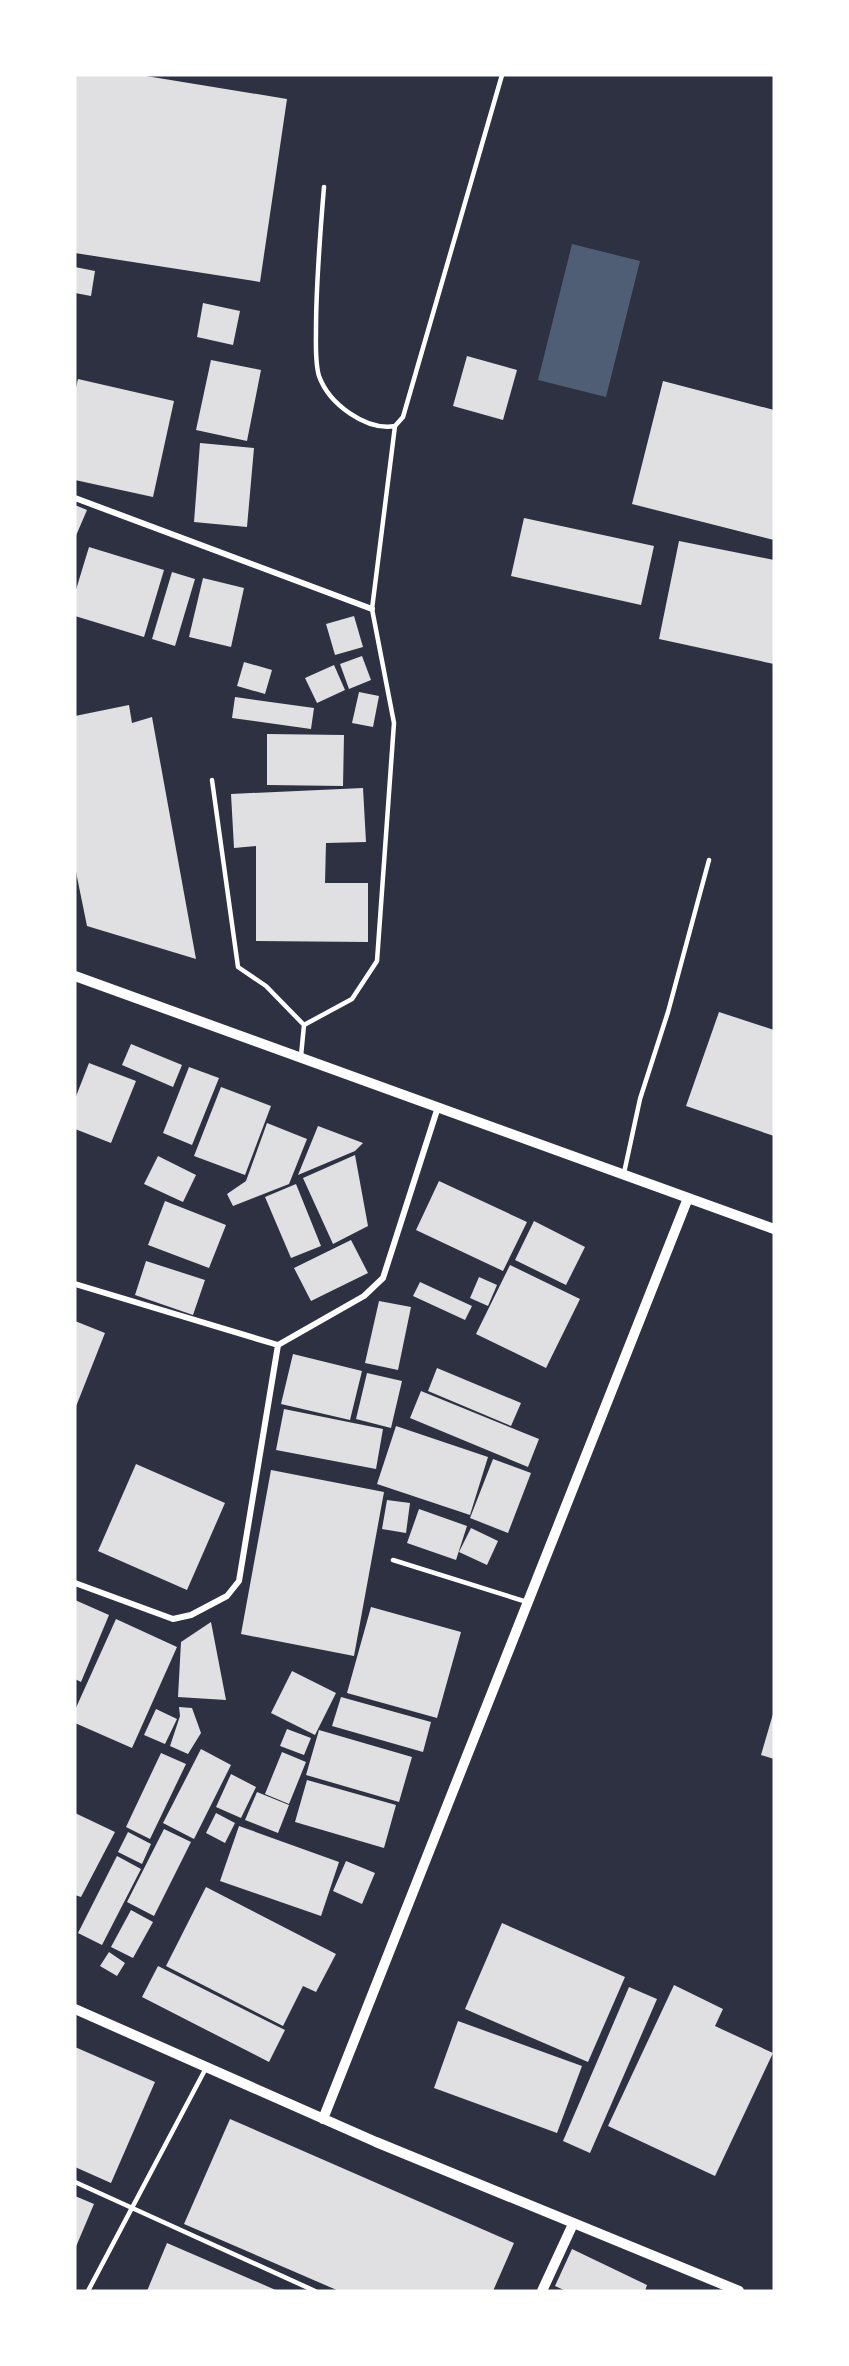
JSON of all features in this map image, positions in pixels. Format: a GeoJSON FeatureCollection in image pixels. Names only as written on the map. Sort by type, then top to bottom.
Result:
{"type":"FeatureCollection","features":[{"type":"Feature","properties":{"kind":"street"},"geometry":{"type":"LineString","coordinates":[[75,498],[372,609]]}},
{"type":"Feature","properties":{"kind":"street"},"geometry":{"type":"LineString","coordinates":[[75,976],[774,1229]]}},
{"type":"Feature","properties":{"kind":"street"},"geometry":{"type":"LineString","coordinates":[[75,1284],[278,1345],[364,1296],[383,1278],[438,1107]]}},
{"type":"Feature","properties":{"kind":"street"},"geometry":{"type":"LineString","coordinates":[[323,2119],[688,1198]]}},
{"type":"Feature","properties":{"kind":"street"},"geometry":{"type":"LineString","coordinates":[[75,1583],[173,1619],[191,1616],[226,1596],[239,1581],[278,1345]]}},
{"type":"Feature","properties":{"kind":"street"},"geometry":{"type":"LineString","coordinates":[[75,2009],[323,2119],[739,2291]]}},
{"type":"Feature","properties":{"kind":"street"},"geometry":{"type":"LineString","coordinates":[[542,2291],[573,2224]]}},
{"type":"Feature","properties":{"kind":"lane"},"geometry":{"type":"LineString","coordinates":[[304,1025],[352,999],[377,961],[394,723],[372,609],[395,426],[403,417],[502,75]]}},
{"type":"Feature","properties":{"kind":"lane"},"geometry":{"type":"LineString","coordinates":[[324,187],[316,292],[316,345],[319,377],[340,407],[361,420],[382,428],[395,426]]}},
{"type":"Feature","properties":{"kind":"lane"},"geometry":{"type":"LineString","coordinates":[[212,780],[238,967],[267,986],[304,1025],[301,1058]]}},
{"type":"Feature","properties":{"kind":"lane"},"geometry":{"type":"LineString","coordinates":[[624,1175],[640,1100],[668,1012],[709,860]]}},
{"type":"Feature","properties":{"kind":"lane"},"geometry":{"type":"LineString","coordinates":[[393,1560],[527,1602]]}},
{"type":"Feature","properties":{"kind":"lane"},"geometry":{"type":"LineString","coordinates":[[88,2291],[206,2067]]}},
{"type":"Feature","properties":{"kind":"lane"},"geometry":{"type":"LineString","coordinates":[[75,2182],[315,2291]]}},
{"type":"Feature","properties":{"kind":"water"},"geometry":{"type":"Polygon","coordinates":[[[572,244],[640,261],[606,397],[538,380],[572,244]]]}},
{"type":"Feature","properties":{"kind":"building"},"geometry":{"type":"Polygon","coordinates":[[[75,75],[140,75],[287,99],[260,282],[75,253],[75,75]]]}},
{"type":"Feature","properties":{"kind":"building"},"geometry":{"type":"Polygon","coordinates":[[[75,267],[95,271],[91,296],[75,293],[75,267]]]}},
{"type":"Feature","properties":{"kind":"building"},"geometry":{"type":"Polygon","coordinates":[[[203,303],[240,311],[233,345],[197,337],[203,303]]]}},
{"type":"Feature","properties":{"kind":"building"},"geometry":{"type":"Polygon","coordinates":[[[467,356],[517,370],[503,420],[453,406],[467,356]]]}},
{"type":"Feature","properties":{"kind":"building"},"geometry":{"type":"Polygon","coordinates":[[[211,360],[261,370],[247,441],[196,430],[211,360]]]}},
{"type":"Feature","properties":{"kind":"building"},"geometry":{"type":"Polygon","coordinates":[[[78,379],[174,401],[153,497],[75,480],[75,392],[78,379]]]}},
{"type":"Feature","properties":{"kind":"building"},"geometry":{"type":"Polygon","coordinates":[[[663,381],[774,410],[774,540],[632,504],[663,381]]]}},
{"type":"Feature","properties":{"kind":"building"},"geometry":{"type":"Polygon","coordinates":[[[200,443],[254,448],[247,527],[194,522],[200,443]]]}},
{"type":"Feature","properties":{"kind":"building"},"geometry":{"type":"Polygon","coordinates":[[[75,505],[87,510],[75,538],[75,505]]]}},
{"type":"Feature","properties":{"kind":"building"},"geometry":{"type":"Polygon","coordinates":[[[524,518],[654,546],[641,605],[511,576],[524,518]]]}},
{"type":"Feature","properties":{"kind":"building"},"geometry":{"type":"Polygon","coordinates":[[[679,541],[774,560],[774,664],[659,639],[679,541]]]}},
{"type":"Feature","properties":{"kind":"building"},"geometry":{"type":"Polygon","coordinates":[[[89,547],[164,570],[144,637],[75,616],[75,593],[89,547]]]}},
{"type":"Feature","properties":{"kind":"building"},"geometry":{"type":"Polygon","coordinates":[[[172,572],[195,579],[175,646],[152,639],[172,572]]]}},
{"type":"Feature","properties":{"kind":"building"},"geometry":{"type":"Polygon","coordinates":[[[203,578],[244,588],[231,647],[189,637],[203,578]]]}},
{"type":"Feature","properties":{"kind":"building"},"geometry":{"type":"Polygon","coordinates":[[[354,616],[363,647],[335,655],[326,624],[354,616]]]}},
{"type":"Feature","properties":{"kind":"building"},"geometry":{"type":"Polygon","coordinates":[[[362,656],[371,680],[349,689],[340,664],[362,656]]]}},
{"type":"Feature","properties":{"kind":"building"},"geometry":{"type":"Polygon","coordinates":[[[244,662],[272,670],[265,694],[237,686],[244,662]]]}},
{"type":"Feature","properties":{"kind":"building"},"geometry":{"type":"Polygon","coordinates":[[[334,665],[345,690],[317,703],[305,678],[334,665]]]}},
{"type":"Feature","properties":{"kind":"building"},"geometry":{"type":"Polygon","coordinates":[[[359,692],[379,696],[373,727],[352,723],[359,692]]]}},
{"type":"Feature","properties":{"kind":"building"},"geometry":{"type":"Polygon","coordinates":[[[235,697],[314,708],[311,729],[232,718],[235,697]]]}},
{"type":"Feature","properties":{"kind":"building"},"geometry":{"type":"Polygon","coordinates":[[[129,705],[132,723],[152,717],[196,959],[87,926],[75,867],[75,716],[129,705]]]}},
{"type":"Feature","properties":{"kind":"building"},"geometry":{"type":"Polygon","coordinates":[[[267,734],[344,735],[343,786],[267,785],[267,734]]]}},
{"type":"Feature","properties":{"kind":"building"},"geometry":{"type":"Polygon","coordinates":[[[363,788],[366,842],[326,843],[325,883],[368,883],[368,942],[256,941],[256,846],[234,848],[231,794],[363,788]]]}},
{"type":"Feature","properties":{"kind":"building"},"geometry":{"type":"Polygon","coordinates":[[[719,1012],[774,1030],[774,1136],[686,1106],[719,1012]]]}},
{"type":"Feature","properties":{"kind":"building"},"geometry":{"type":"Polygon","coordinates":[[[131,1044],[182,1065],[173,1087],[122,1065],[131,1044]]]}},
{"type":"Feature","properties":{"kind":"building"},"geometry":{"type":"Polygon","coordinates":[[[89,1063],[136,1081],[111,1143],[75,1129],[75,1099],[89,1063]]]}},
{"type":"Feature","properties":{"kind":"building"},"geometry":{"type":"Polygon","coordinates":[[[189,1067],[219,1078],[192,1145],[163,1133],[189,1067]]]}},
{"type":"Feature","properties":{"kind":"building"},"geometry":{"type":"Polygon","coordinates":[[[221,1087],[271,1106],[245,1175],[194,1156],[221,1087]]]}},
{"type":"Feature","properties":{"kind":"building"},"geometry":{"type":"Polygon","coordinates":[[[267,1123],[307,1139],[289,1184],[233,1206],[227,1194],[246,1181],[267,1123]]]}},
{"type":"Feature","properties":{"kind":"building"},"geometry":{"type":"Polygon","coordinates":[[[318,1126],[363,1143],[355,1151],[298,1175],[318,1126]]]}},
{"type":"Feature","properties":{"kind":"building"},"geometry":{"type":"Polygon","coordinates":[[[355,1155],[368,1226],[333,1244],[303,1178],[355,1155]]]}},
{"type":"Feature","properties":{"kind":"building"},"geometry":{"type":"Polygon","coordinates":[[[158,1156],[196,1175],[183,1202],[144,1184],[158,1156]]]}},
{"type":"Feature","properties":{"kind":"building"},"geometry":{"type":"Polygon","coordinates":[[[439,1181],[527,1222],[503,1271],[416,1230],[439,1181]]]}},
{"type":"Feature","properties":{"kind":"building"},"geometry":{"type":"Polygon","coordinates":[[[296,1184],[321,1246],[291,1258],[265,1197],[296,1184]]]}},
{"type":"Feature","properties":{"kind":"building"},"geometry":{"type":"Polygon","coordinates":[[[165,1201],[226,1225],[209,1268],[148,1245],[165,1201]]]}},
{"type":"Feature","properties":{"kind":"building"},"geometry":{"type":"Polygon","coordinates":[[[534,1221],[585,1247],[566,1285],[515,1260],[534,1221]]]}},
{"type":"Feature","properties":{"kind":"building"},"geometry":{"type":"Polygon","coordinates":[[[351,1240],[368,1273],[311,1301],[294,1268],[351,1240]]]}},
{"type":"Feature","properties":{"kind":"building"},"geometry":{"type":"Polygon","coordinates":[[[146,1261],[205,1280],[193,1315],[135,1295],[146,1261]]]}},
{"type":"Feature","properties":{"kind":"building"},"geometry":{"type":"Polygon","coordinates":[[[510,1265],[580,1299],[546,1368],[476,1334],[510,1265]]]}},
{"type":"Feature","properties":{"kind":"building"},"geometry":{"type":"Polygon","coordinates":[[[479,1277],[497,1285],[488,1306],[470,1298],[479,1277]]]}},
{"type":"Feature","properties":{"kind":"building"},"geometry":{"type":"Polygon","coordinates":[[[420,1282],[472,1306],[465,1320],[413,1296],[420,1282]]]}},
{"type":"Feature","properties":{"kind":"building"},"geometry":{"type":"Polygon","coordinates":[[[379,1301],[411,1307],[398,1370],[365,1363],[379,1301]]]}},
{"type":"Feature","properties":{"kind":"building"},"geometry":{"type":"Polygon","coordinates":[[[75,1321],[105,1333],[75,1409],[75,1321]]]}},
{"type":"Feature","properties":{"kind":"building"},"geometry":{"type":"Polygon","coordinates":[[[293,1354],[362,1371],[350,1420],[281,1404],[293,1354]]]}},
{"type":"Feature","properties":{"kind":"building"},"geometry":{"type":"Polygon","coordinates":[[[437,1368],[521,1403],[511,1426],[428,1391],[437,1368]]]}},
{"type":"Feature","properties":{"kind":"building"},"geometry":{"type":"Polygon","coordinates":[[[367,1373],[402,1381],[391,1428],[356,1419],[367,1373]]]}},
{"type":"Feature","properties":{"kind":"building"},"geometry":{"type":"Polygon","coordinates":[[[421,1391],[539,1439],[528,1467],[410,1418],[421,1391]]]}},
{"type":"Feature","properties":{"kind":"building"},"geometry":{"type":"Polygon","coordinates":[[[284,1409],[383,1429],[376,1469],[276,1450],[284,1409]]]}},
{"type":"Feature","properties":{"kind":"building"},"geometry":{"type":"Polygon","coordinates":[[[396,1426],[488,1457],[470,1515],[377,1484],[396,1426]]]}},
{"type":"Feature","properties":{"kind":"building"},"geometry":{"type":"Polygon","coordinates":[[[493,1459],[531,1473],[508,1533],[470,1518],[493,1459]]]}},
{"type":"Feature","properties":{"kind":"building"},"geometry":{"type":"Polygon","coordinates":[[[136,1464],[225,1503],[187,1590],[98,1551],[136,1464]]]}},
{"type":"Feature","properties":{"kind":"building"},"geometry":{"type":"Polygon","coordinates":[[[271,1470],[384,1492],[354,1656],[241,1634],[271,1470]]]}},
{"type":"Feature","properties":{"kind":"building"},"geometry":{"type":"Polygon","coordinates":[[[387,1500],[410,1503],[406,1533],[382,1529],[387,1500]]]}},
{"type":"Feature","properties":{"kind":"building"},"geometry":{"type":"Polygon","coordinates":[[[419,1509],[467,1526],[456,1560],[407,1543],[419,1509]]]}},
{"type":"Feature","properties":{"kind":"building"},"geometry":{"type":"Polygon","coordinates":[[[471,1528],[498,1541],[487,1565],[459,1552],[471,1528]]]}},
{"type":"Feature","properties":{"kind":"building"},"geometry":{"type":"Polygon","coordinates":[[[75,1600],[109,1615],[81,1682],[75,1679],[75,1600]]]}},
{"type":"Feature","properties":{"kind":"building"},"geometry":{"type":"Polygon","coordinates":[[[371,1607],[461,1632],[437,1718],[347,1693],[371,1607]]]}},
{"type":"Feature","properties":{"kind":"building"},"geometry":{"type":"Polygon","coordinates":[[[116,1619],[177,1647],[132,1748],[75,1723],[75,1710],[116,1619]]]}},
{"type":"Feature","properties":{"kind":"building"},"geometry":{"type":"Polygon","coordinates":[[[211,1622],[226,1700],[178,1697],[181,1642],[211,1622]]]}},
{"type":"Feature","properties":{"kind":"building"},"geometry":{"type":"Polygon","coordinates":[[[292,1671],[336,1693],[315,1735],[271,1713],[292,1671]]]}},
{"type":"Feature","properties":{"kind":"building"},"geometry":{"type":"Polygon","coordinates":[[[341,1697],[431,1722],[423,1752],[332,1726],[341,1697]]]}},
{"type":"Feature","properties":{"kind":"building"},"geometry":{"type":"Polygon","coordinates":[[[179,1707],[192,1708],[201,1733],[188,1754],[170,1746],[180,1716],[179,1707]]]}},
{"type":"Feature","properties":{"kind":"building"},"geometry":{"type":"Polygon","coordinates":[[[156,1709],[177,1719],[165,1744],[144,1735],[156,1709]]]}},
{"type":"Feature","properties":{"kind":"building"},"geometry":{"type":"Polygon","coordinates":[[[774,1714],[774,1759],[761,1755],[774,1714]]]}},
{"type":"Feature","properties":{"kind":"building"},"geometry":{"type":"Polygon","coordinates":[[[287,1729],[311,1738],[304,1755],[280,1746],[287,1729]]]}},
{"type":"Feature","properties":{"kind":"building"},"geometry":{"type":"Polygon","coordinates":[[[319,1730],[412,1757],[399,1802],[306,1775],[319,1730]]]}},
{"type":"Feature","properties":{"kind":"building"},"geometry":{"type":"Polygon","coordinates":[[[201,1749],[231,1765],[194,1839],[163,1823],[201,1749]]]}},
{"type":"Feature","properties":{"kind":"building"},"geometry":{"type":"Polygon","coordinates":[[[282,1752],[306,1762],[289,1804],[265,1794],[282,1752]]]}},
{"type":"Feature","properties":{"kind":"building"},"geometry":{"type":"Polygon","coordinates":[[[161,1753],[186,1764],[150,1839],[126,1827],[161,1753]]]}},
{"type":"Feature","properties":{"kind":"building"},"geometry":{"type":"Polygon","coordinates":[[[231,1774],[256,1787],[241,1818],[216,1807],[231,1774]]]}},
{"type":"Feature","properties":{"kind":"building"},"geometry":{"type":"Polygon","coordinates":[[[307,1780],[396,1805],[384,1848],[295,1822],[307,1780]]]}},
{"type":"Feature","properties":{"kind":"building"},"geometry":{"type":"Polygon","coordinates":[[[257,1792],[289,1805],[278,1833],[245,1820],[257,1792]]]}},
{"type":"Feature","properties":{"kind":"building"},"geometry":{"type":"Polygon","coordinates":[[[75,1813],[115,1832],[81,1897],[75,1895],[75,1813]]]}},
{"type":"Feature","properties":{"kind":"building"},"geometry":{"type":"Polygon","coordinates":[[[216,1813],[235,1823],[225,1843],[206,1833],[216,1813]]]}},
{"type":"Feature","properties":{"kind":"building"},"geometry":{"type":"Polygon","coordinates":[[[239,1826],[339,1862],[321,1916],[220,1881],[239,1826]]]}},
{"type":"Feature","properties":{"kind":"building"},"geometry":{"type":"Polygon","coordinates":[[[164,1829],[191,1842],[154,1916],[127,1902],[164,1829]]]}},
{"type":"Feature","properties":{"kind":"building"},"geometry":{"type":"Polygon","coordinates":[[[128,1832],[151,1844],[142,1864],[118,1852],[128,1832]]]}},
{"type":"Feature","properties":{"kind":"building"},"geometry":{"type":"Polygon","coordinates":[[[117,1856],[141,1869],[102,1945],[78,1933],[117,1856]]]}},
{"type":"Feature","properties":{"kind":"building"},"geometry":{"type":"Polygon","coordinates":[[[346,1861],[375,1873],[362,1904],[333,1891],[346,1861]]]}},
{"type":"Feature","properties":{"kind":"building"},"geometry":{"type":"Polygon","coordinates":[[[206,1887],[336,1954],[316,1992],[303,1986],[283,2026],[166,1966],[206,1887]]]}},
{"type":"Feature","properties":{"kind":"building"},"geometry":{"type":"Polygon","coordinates":[[[131,1910],[153,1922],[133,1958],[111,1947],[131,1910]]]}},
{"type":"Feature","properties":{"kind":"building"},"geometry":{"type":"Polygon","coordinates":[[[502,1923],[625,1977],[588,2062],[465,2009],[502,1923]]]}},
{"type":"Feature","properties":{"kind":"building"},"geometry":{"type":"Polygon","coordinates":[[[109,1952],[125,1963],[117,1976],[100,1966],[109,1952]]]}},
{"type":"Feature","properties":{"kind":"building"},"geometry":{"type":"Polygon","coordinates":[[[158,1966],[285,2030],[269,2062],[142,1997],[158,1966]]]}},
{"type":"Feature","properties":{"kind":"building"},"geometry":{"type":"Polygon","coordinates":[[[674,1985],[723,2009],[715,2026],[773,2053],[715,2176],[608,2126],[674,1985]]]}},
{"type":"Feature","properties":{"kind":"building"},"geometry":{"type":"Polygon","coordinates":[[[629,1987],[657,1999],[590,2153],[563,2141],[629,1987]]]}},
{"type":"Feature","properties":{"kind":"building"},"geometry":{"type":"Polygon","coordinates":[[[458,2021],[582,2066],[557,2133],[434,2088],[458,2021]]]}},
{"type":"Feature","properties":{"kind":"building"},"geometry":{"type":"Polygon","coordinates":[[[75,2047],[155,2082],[111,2183],[75,2167],[75,2047]]]}},
{"type":"Feature","properties":{"kind":"building"},"geometry":{"type":"Polygon","coordinates":[[[230,2119],[514,2243],[493,2291],[339,2291],[184,2224],[230,2119]]]}},
{"type":"Feature","properties":{"kind":"building"},"geometry":{"type":"Polygon","coordinates":[[[75,2196],[94,2204],[75,2249],[75,2196]]]}},
{"type":"Feature","properties":{"kind":"building"},"geometry":{"type":"Polygon","coordinates":[[[167,2243],[278,2291],[147,2291],[167,2243]]]}},
{"type":"Feature","properties":{"kind":"building"},"geometry":{"type":"Polygon","coordinates":[[[572,2249],[647,2285],[645,2291],[566,2291],[555,2286],[572,2249]]]}}]}
